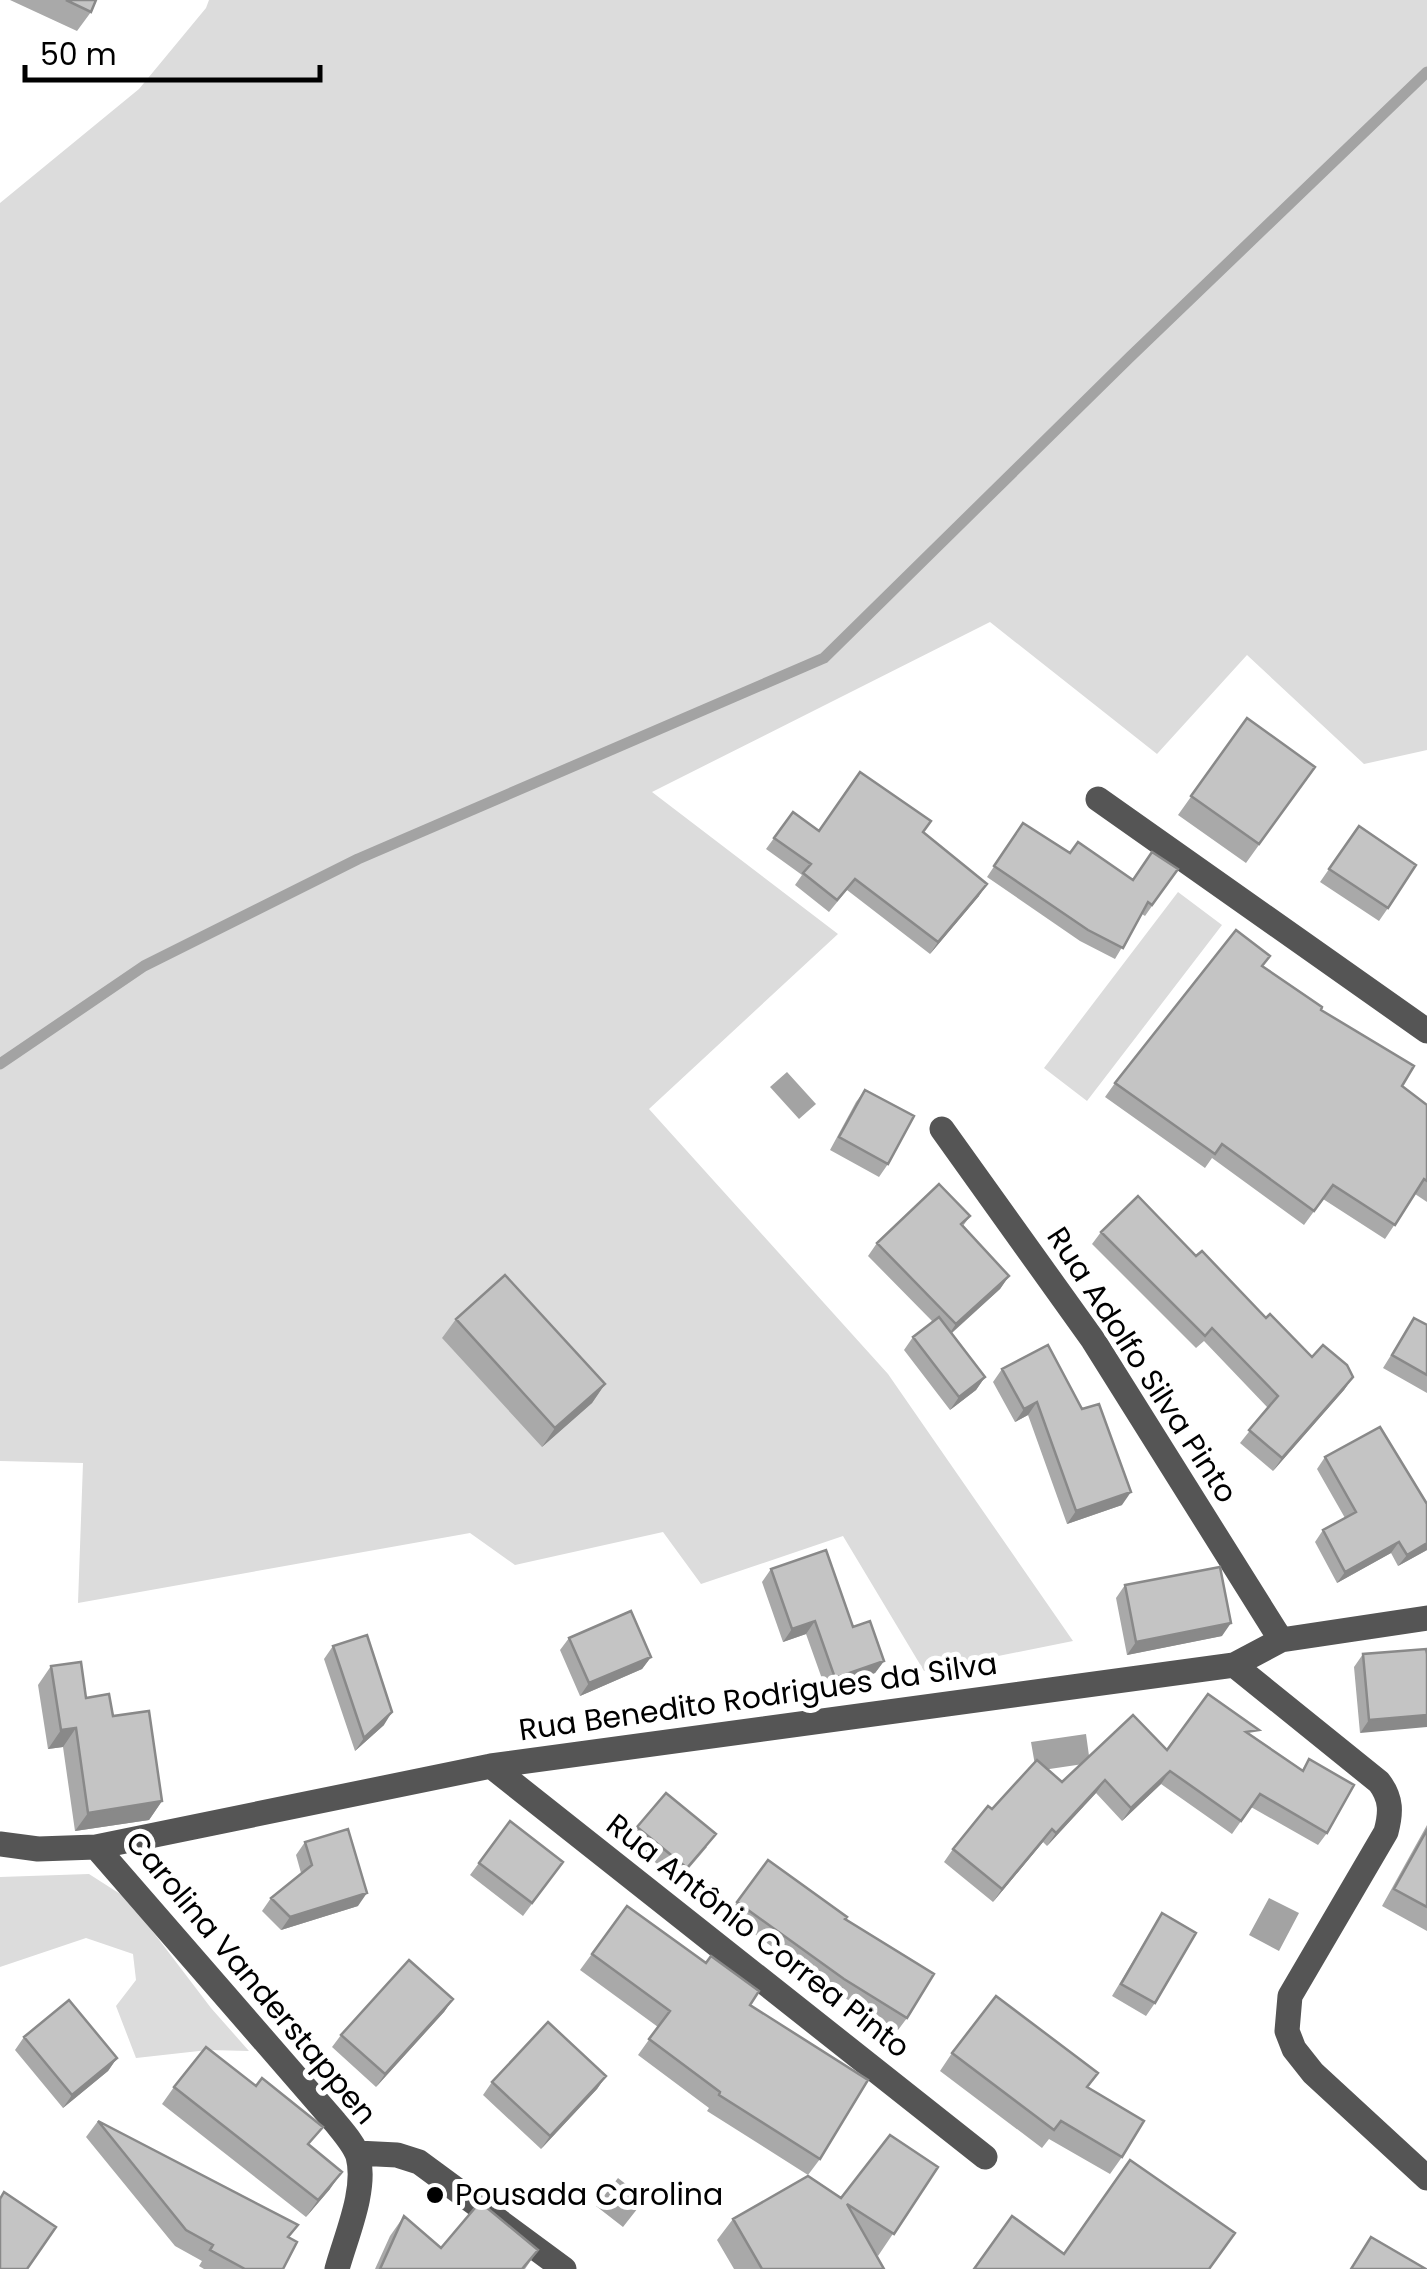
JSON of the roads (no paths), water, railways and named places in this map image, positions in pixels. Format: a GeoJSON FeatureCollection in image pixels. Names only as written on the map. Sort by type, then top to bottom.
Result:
{"type":"FeatureCollection","features":[{"type":"Feature","properties":{"kind":"street"},"geometry":{"type":"LineString","coordinates":[[1098,799],[1427,1032]]}},
{"type":"Feature","properties":{"kind":"street","name":"Rua Adolfo Silva Pinto"},"geometry":{"type":"LineString","coordinates":[[942,1129],[1093,1340],[1281,1640]]}},
{"type":"Feature","properties":{"kind":"street","name":"Rua Benedito Rodrigues da Silva"},"geometry":{"type":"LineString","coordinates":[[0,1844],[38,1849],[96,1847],[491,1766],[1234,1665],[1281,1640],[1427,1618]]}},
{"type":"Feature","properties":{"kind":"street"},"geometry":{"type":"LineString","coordinates":[[1234,1665],[1379,1782],[1386,1792],[1390,1817],[1386,1832],[1290,1996],[1287,2031],[1294,2049],[1313,2073],[1427,2178]]}},
{"type":"Feature","properties":{"kind":"street","name":"Rua Antônio Correa Pinto"},"geometry":{"type":"LineString","coordinates":[[491,1766],[985,2157]]}},
{"type":"Feature","properties":{"kind":"street","name":"Carolina Vanderstappen"},"geometry":{"type":"LineString","coordinates":[[96,1847],[335,2122],[357,2153],[360,2174],[337,2269]]}},
{"type":"Feature","properties":{"kind":"street"},"geometry":{"type":"LineString","coordinates":[[357,2153],[397,2155],[419,2162],[564,2269]]}},
{"type":"Feature","properties":{"kind":"waterway"},"geometry":{"type":"LineString","coordinates":[[0,1064],[144,966],[358,859],[824,658],[1427,72]]}},
{"type":"Feature","properties":{"kind":"place","name":"Pousada Carolina"},"geometry":{"type":"Point","coordinates":[435,2195]}}]}
